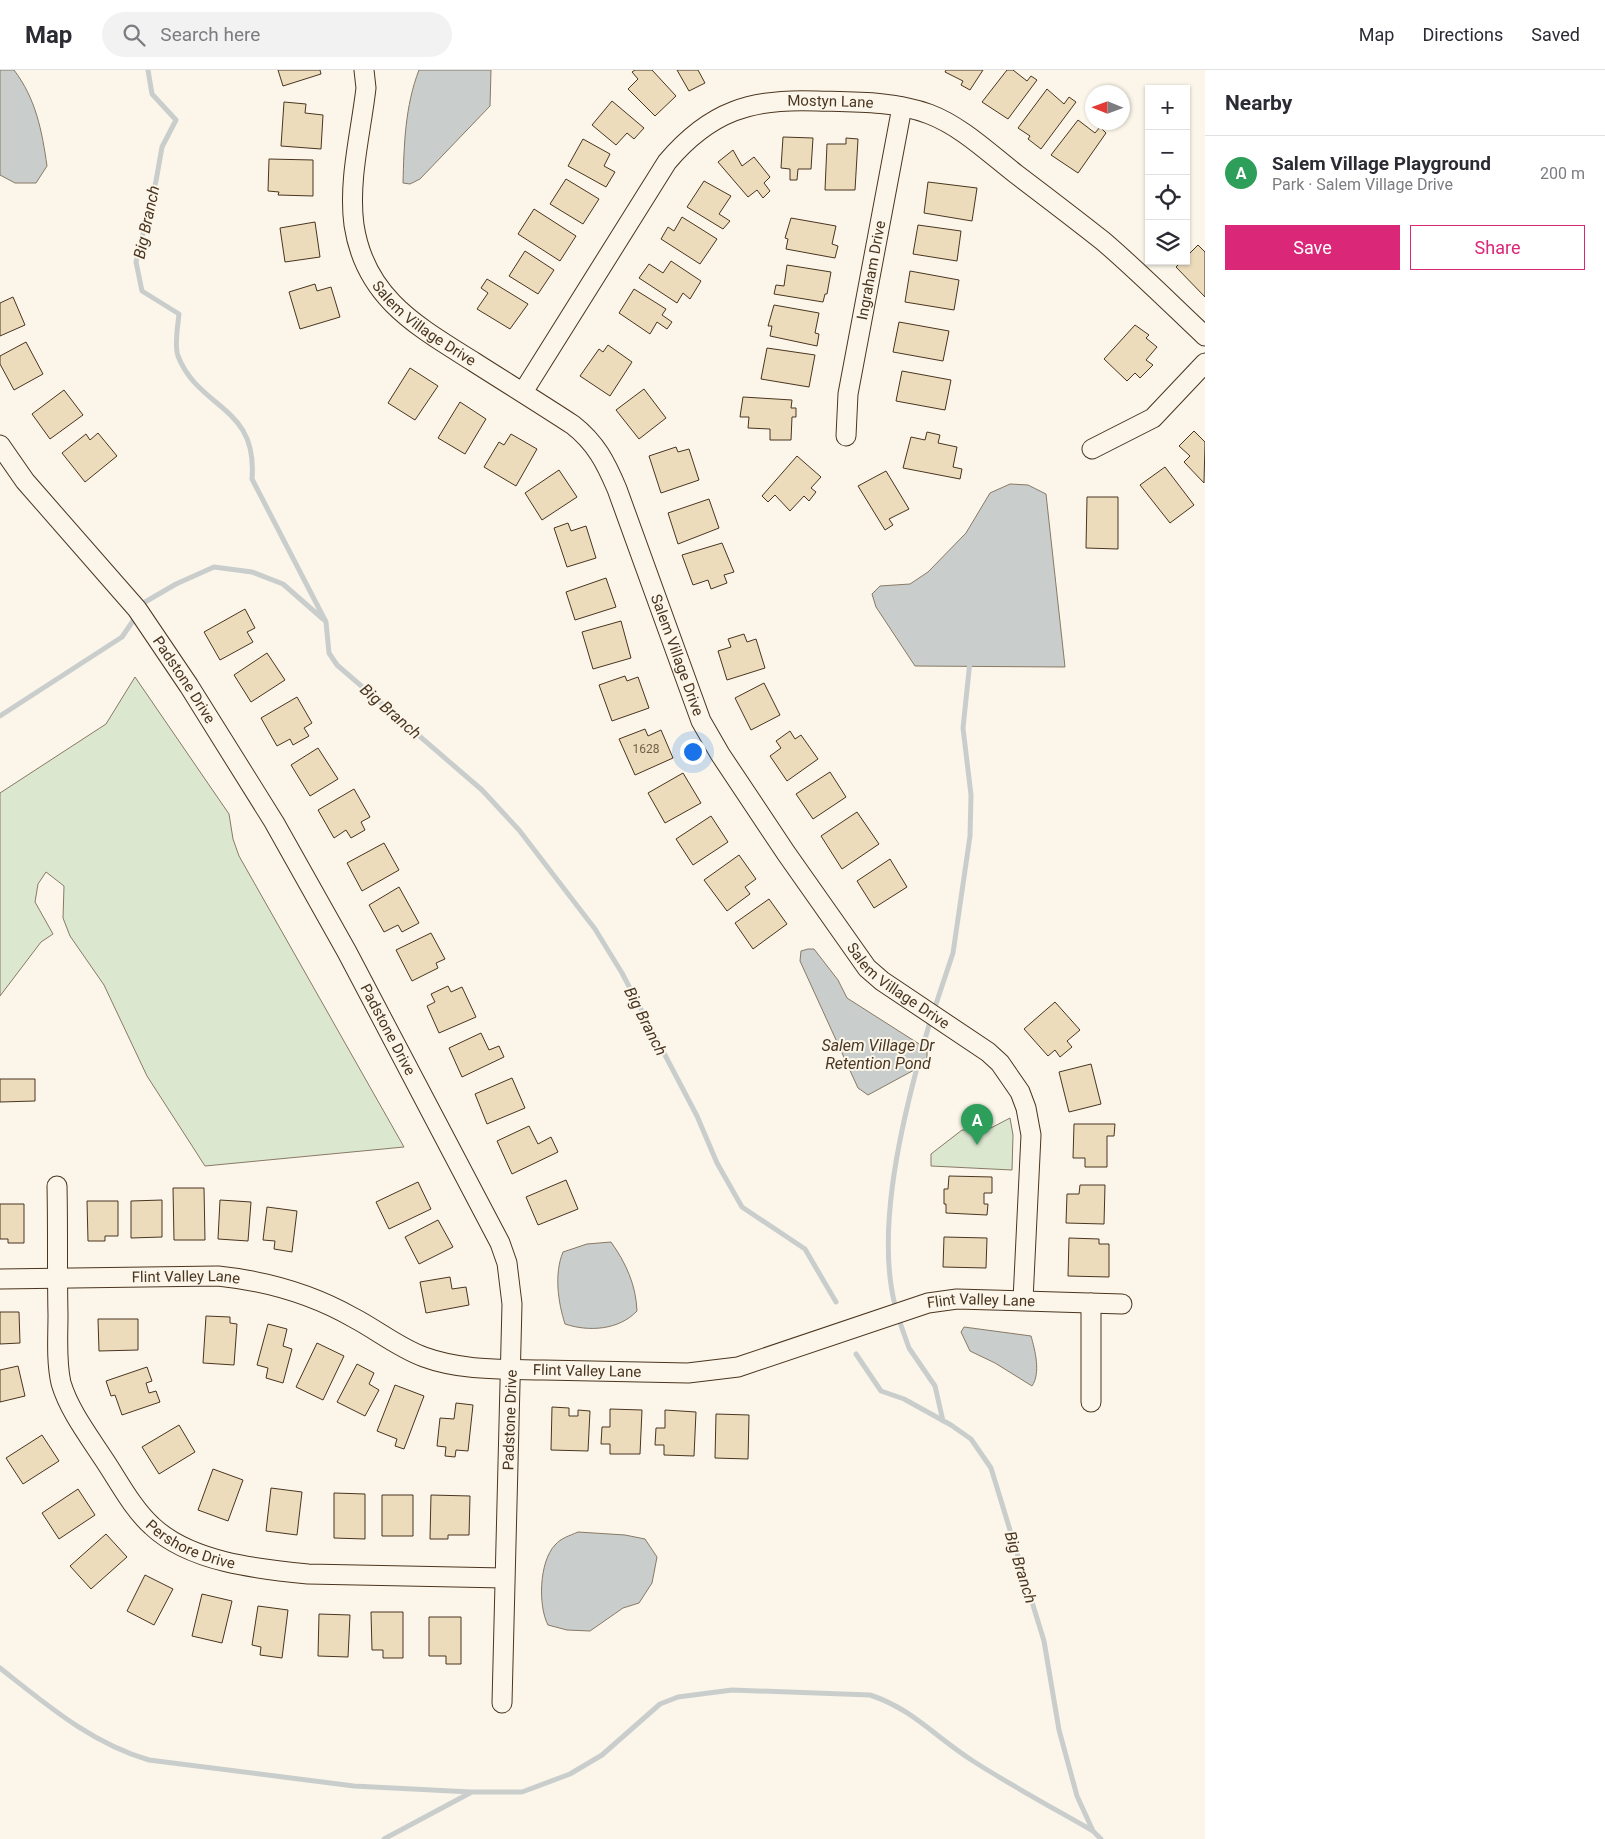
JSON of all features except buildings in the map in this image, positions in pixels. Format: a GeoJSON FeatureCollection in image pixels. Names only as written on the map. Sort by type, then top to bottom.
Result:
{"type":"FeatureCollection","features":[{"type":"Feature","properties":{"kind":"street","name":"Salem Village Drive"},"geometry":{"type":"LineString","coordinates":[[364,70],[366,88],[353,203],[358,245],[371,276],[389,302],[413,323],[523,392],[586,436],[605,460],[700,720],[725,762],[856,955],[882,981],[988,1052],[1000,1063],[1020,1092],[1026,1108],[1030,1135],[1023,1300]]}},
{"type":"Feature","properties":{"kind":"street","name":"Mostyn Lane"},"geometry":{"type":"LineString","coordinates":[[523,392],[667,162],[694,134],[721,116],[738,108],[771,101],[858,102],[902,107],[942,120],[984,149],[1102,241],[1205,336]]}},
{"type":"Feature","properties":{"kind":"street","name":"Ingraham Drive"},"geometry":{"type":"LineString","coordinates":[[846,436],[848,394],[902,107]]}},
{"type":"Feature","properties":{"kind":"street"},"geometry":{"type":"LineString","coordinates":[[1092,448],[1153,418],[1205,363]]}},
{"type":"Feature","properties":{"kind":"street","name":"Padstone Drive"},"geometry":{"type":"LineString","coordinates":[[0,445],[30,487],[137,609],[274,822],[347,952],[500,1243],[510,1282],[512,1369],[504,1578],[502,1703]]}},
{"type":"Feature","properties":{"kind":"street","name":"Pershore Drive"},"geometry":{"type":"LineString","coordinates":[[57,1186],[58,1353],[61,1381],[68,1401],[135,1506],[150,1525],[169,1540],[204,1556],[278,1571],[308,1574],[504,1578]]}},
{"type":"Feature","properties":{"kind":"street","name":"Flint Valley Lane"},"geometry":{"type":"LineString","coordinates":[[0,1279],[218,1276],[246,1279],[279,1286],[318,1300],[353,1317],[423,1357],[457,1365],[512,1369],[688,1373],[738,1367],[928,1303],[958,1298],[1122,1304]]}},
{"type":"Feature","properties":{"kind":"street"},"geometry":{"type":"LineString","coordinates":[[1091,1303],[1091,1402]]}},
{"type":"Feature","properties":{"kind":"green space"},"geometry":{"type":"Polygon","coordinates":[[[135,677],[229,814],[233,839],[239,856],[404,1147],[205,1166],[147,1076],[104,985],[70,936],[63,918],[64,886],[46,872],[38,884],[35,902],[53,934],[41,942],[0,996],[0,793],[106,724],[135,677]]]}},
{"type":"Feature","properties":{"kind":"green space"},"geometry":{"type":"Polygon","coordinates":[[[1010,1118],[1013,1135],[1012,1170],[931,1166],[931,1154],[962,1130],[987,1130],[1010,1118]]]}},
{"type":"Feature","properties":{"kind":"water"},"geometry":{"type":"Polygon","coordinates":[[[0,70],[14,70],[28,92],[37,116],[47,166],[36,183],[15,183],[0,175],[0,70]]]}},
{"type":"Feature","properties":{"kind":"water"},"geometry":{"type":"Polygon","coordinates":[[[419,70],[491,70],[490,106],[420,179],[410,184],[403,183],[405,140],[408,112],[419,70]]]}},
{"type":"Feature","properties":{"kind":"water"},"geometry":{"type":"Polygon","coordinates":[[[1010,484],[1028,485],[1046,494],[1065,667],[915,666],[876,607],[872,594],[880,586],[910,584],[928,572],[966,533],[990,493],[1010,484]]]}},
{"type":"Feature","properties":{"kind":"water","name":"Salem Village Dr Retention Pond"},"geometry":{"type":"Polygon","coordinates":[[[814,949],[838,980],[847,998],[927,1049],[927,1063],[868,1095],[858,1088],[800,961],[801,951],[814,949]]]}},
{"type":"Feature","properties":{"kind":"water"},"geometry":{"type":"Polygon","coordinates":[[[611,1242],[629,1275],[635,1292],[637,1311],[622,1322],[603,1328],[574,1327],[565,1324],[560,1307],[558,1288],[560,1261],[563,1252],[587,1244],[611,1242]]]}},
{"type":"Feature","properties":{"kind":"water"},"geometry":{"type":"Polygon","coordinates":[[[964,1327],[1031,1336],[1037,1368],[1035,1381],[1032,1386],[995,1363],[970,1351],[961,1332],[964,1327]]]}},
{"type":"Feature","properties":{"kind":"water"},"geometry":{"type":"Polygon","coordinates":[[[578,1532],[625,1535],[645,1539],[657,1557],[652,1583],[639,1603],[623,1608],[590,1631],[567,1630],[548,1625],[543,1607],[543,1573],[550,1553],[555,1545],[565,1537],[578,1532]]]}},
{"type":"Feature","properties":{"kind":"waterway","name":"Big Branch"},"geometry":{"type":"LineString","coordinates":[[148,70],[152,94],[176,120],[162,147],[156,181],[136,262],[142,291],[179,314],[176,346],[178,356],[187,374],[199,388],[237,422],[246,436],[251,455],[252,479],[326,622],[329,653],[337,665],[482,790],[519,830],[595,929],[622,973],[697,1116],[717,1163],[742,1207],[805,1249],[836,1302]]}},
{"type":"Feature","properties":{"kind":"waterway"},"geometry":{"type":"LineString","coordinates":[[141,608],[145,602],[176,584],[214,567],[252,572],[283,584],[323,619]]}},
{"type":"Feature","properties":{"kind":"waterway"},"geometry":{"type":"LineString","coordinates":[[0,716],[122,637],[137,615]]}},
{"type":"Feature","properties":{"kind":"waterway"},"geometry":{"type":"LineString","coordinates":[[934,1010],[953,953],[970,836],[971,795],[963,728],[970,661]]}},
{"type":"Feature","properties":{"kind":"waterway"},"geometry":{"type":"LineString","coordinates":[[922,1050],[931,1018]]}},
{"type":"Feature","properties":{"kind":"waterway"},"geometry":{"type":"LineString","coordinates":[[896,1309],[890,1281],[889,1219],[897,1154],[918,1064]]}},
{"type":"Feature","properties":{"kind":"waterway"},"geometry":{"type":"LineString","coordinates":[[898,1317],[909,1348],[935,1386],[943,1421]]}},
{"type":"Feature","properties":{"kind":"waterway","name":"Big Branch"},"geometry":{"type":"LineString","coordinates":[[856,1354],[881,1391],[904,1399],[951,1425],[971,1439],[991,1468],[1044,1641],[1059,1730],[1077,1796],[1093,1831],[1101,1839]]}},
{"type":"Feature","properties":{"kind":"waterway"},"geometry":{"type":"LineString","coordinates":[[0,1668],[70,1722],[108,1744],[149,1760],[354,1786],[471,1792],[522,1792],[570,1774],[602,1755],[660,1704],[678,1697],[732,1690],[870,1695],[899,1708],[973,1761],[1093,1831]]}},
{"type":"Feature","properties":{"kind":"waterway"},"geometry":{"type":"LineString","coordinates":[[384,1839],[470,1793]]}},
{"type":"Feature","properties":{"kind":"place","name":"Salem Village Playground"},"geometry":{"type":"Point","coordinates":[977,1145]}}]}
